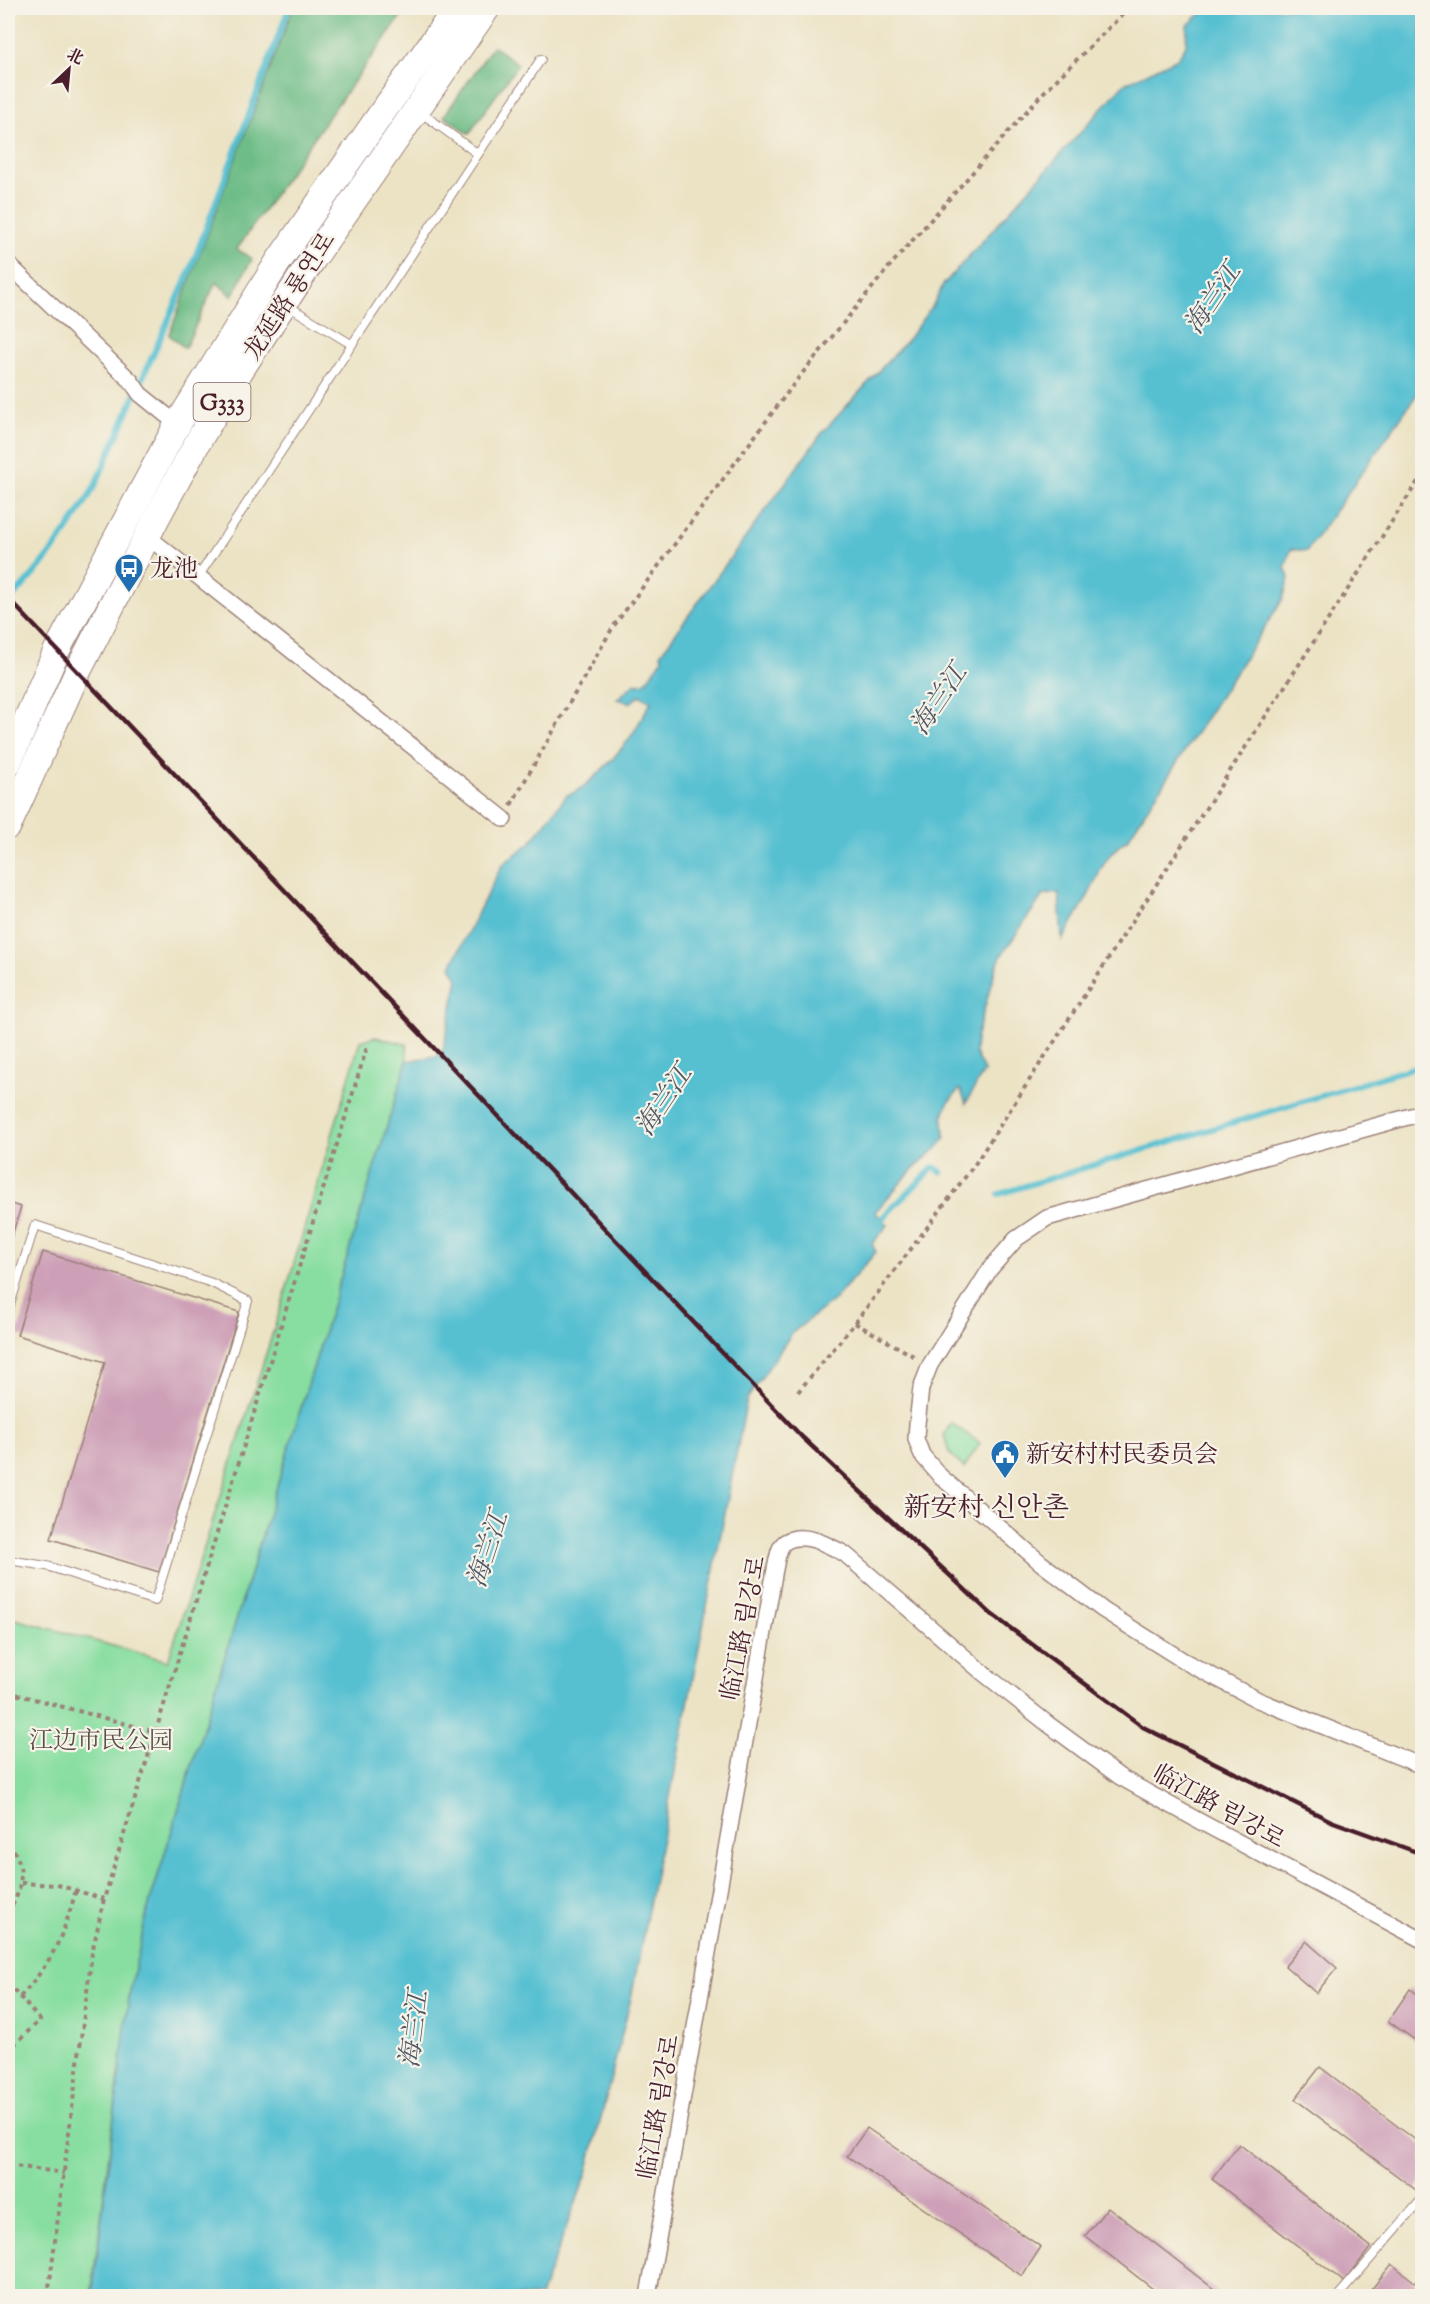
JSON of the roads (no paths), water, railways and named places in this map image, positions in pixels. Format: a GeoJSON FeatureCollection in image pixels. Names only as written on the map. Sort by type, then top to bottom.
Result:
{"type":"FeatureCollection","features":[{"type":"Feature","properties":{"kind":"highway","name":"龙延路 룡연로"},"geometry":{"type":"LineString","coordinates":[[8,763],[57,650],[177,425],[279,262],[457,8]]}},
{"type":"Feature","properties":{"kind":"highway","name":"龙延路 룡연로"},"geometry":{"type":"LineString","coordinates":[[8,826],[78,672],[200,438],[284,304],[487,8]]}},
{"type":"Feature","properties":{"kind":"street"},"geometry":{"type":"LineString","coordinates":[[8,264],[135,387],[177,425],[200,438]]}},
{"type":"Feature","properties":{"kind":"street"},"geometry":{"type":"LineString","coordinates":[[147,536],[504,819]]}},
{"type":"Feature","properties":{"kind":"street"},"geometry":{"type":"LineString","coordinates":[[1422,1113],[1047,1218],[1017,1239],[990,1269],[930,1365],[921,1388],[916,1440],[922,1455],[940,1476],[1041,1563],[1103,1610],[1184,1661],[1258,1700],[1422,1766]]}},
{"type":"Feature","properties":{"kind":"street","name":"临江路 림강로"},"geometry":{"type":"LineString","coordinates":[[648,2296],[775,1569],[780,1550],[785,1542],[797,1538],[821,1542],[845,1554],[982,1672],[1120,1777],[1422,1940]]}},
{"type":"Feature","properties":{"kind":"lane"},"geometry":{"type":"LineString","coordinates":[[198,577],[542,59]]}},
{"type":"Feature","properties":{"kind":"lane"},"geometry":{"type":"LineString","coordinates":[[417,109],[478,154]]}},
{"type":"Feature","properties":{"kind":"lane"},"geometry":{"type":"LineString","coordinates":[[284,304],[351,344]]}},
{"type":"Feature","properties":{"kind":"lane"},"geometry":{"type":"LineString","coordinates":[[8,1311],[35,1225],[212,1283],[248,1301],[155,1601],[47,1566],[8,1560]]}},
{"type":"Feature","properties":{"kind":"lane"},"geometry":{"type":"LineString","coordinates":[[1338,2296],[1422,2199]]}},
{"type":"Feature","properties":{"kind":"water","name":"海兰江"},"geometry":{"type":"Polygon","coordinates":[[[1207,8],[1422,8],[1422,387],[1307,551],[1291,549],[1285,567],[1289,578],[1283,599],[1127,840],[1107,858],[1062,940],[1059,893],[1043,895],[1001,956],[976,1038],[975,1053],[984,1071],[966,1103],[960,1089],[944,1111],[945,1138],[913,1169],[875,1212],[888,1225],[872,1244],[876,1252],[836,1298],[792,1333],[747,1399],[631,1998],[587,2173],[540,2296],[92,2296],[129,1997],[147,1912],[407,1061],[437,1056],[443,1050],[458,979],[451,966],[502,865],[530,843],[567,795],[582,788],[590,781],[630,738],[651,702],[640,695],[630,703],[617,699],[634,684],[645,683],[662,660],[661,653],[822,433],[910,337],[936,300],[943,285],[1124,84],[1178,58],[1186,45],[1187,26],[1207,8]]]}},
{"type":"Feature","properties":{"kind":"waterway"},"geometry":{"type":"LineString","coordinates":[[8,602],[54,548],[94,488],[190,271],[289,8]]}},
{"type":"Feature","properties":{"kind":"waterway"},"geometry":{"type":"LineString","coordinates":[[999,1194],[1422,1065]]}},
{"type":"Feature","properties":{"kind":"waterway"},"geometry":{"type":"LineString","coordinates":[[876,1224],[934,1167],[941,1172]]}},
{"type":"Feature","properties":{"kind":"railway"},"geometry":{"type":"LineString","coordinates":[[8,598],[802,1437],[990,1613],[1143,1727],[1331,1821],[1422,1854]]}},
{"type":"Feature","properties":{"kind":"place","name":"龙池"},"geometry":{"type":"Point","coordinates":[129,594]}},
{"type":"Feature","properties":{"kind":"place","name":"新安村村民委员会"},"geometry":{"type":"Point","coordinates":[1005,1480]}},
{"type":"Feature","properties":{"kind":"district","name":"新安村 신안촌"},"geometry":{"type":"Point","coordinates":[986,1507]}},
{"type":"Feature","properties":{"kind":"park label","name":"江边市民公园"},"geometry":{"type":"Point","coordinates":[101,1740]}}]}
